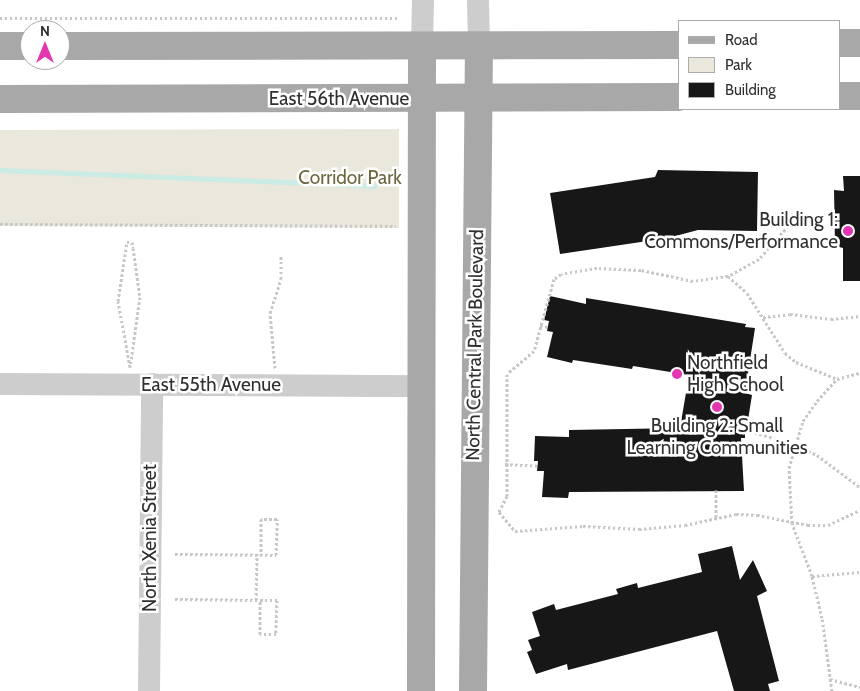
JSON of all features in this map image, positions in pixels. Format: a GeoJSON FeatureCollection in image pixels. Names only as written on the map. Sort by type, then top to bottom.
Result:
{"type":"FeatureCollection","features":[{"type":"Feature","properties":{"kind":"main road"},"geometry":{"type":"LineString","coordinates":[[840,43],[860,43]]}},
{"type":"Feature","properties":{"kind":"main road"},"geometry":{"type":"LineString","coordinates":[[70,46],[479,47],[678,45]]}},
{"type":"Feature","properties":{"kind":"main road"},"geometry":{"type":"LineString","coordinates":[[0,46],[20,46]]}},
{"type":"Feature","properties":{"kind":"main road"},"geometry":{"type":"LineString","coordinates":[[421,691],[422,47]]}},
{"type":"Feature","properties":{"kind":"main road","name":"North Central Park Boulevard"},"geometry":{"type":"LineString","coordinates":[[473,691],[479,47]]}},
{"type":"Feature","properties":{"kind":"main road"},"geometry":{"type":"LineString","coordinates":[[840,96],[860,96]]}},
{"type":"Feature","properties":{"kind":"main road","name":"East 56th Avenue"},"geometry":{"type":"LineString","coordinates":[[0,99],[678,97]]}},
{"type":"Feature","properties":{"kind":"street"},"geometry":{"type":"LineString","coordinates":[[422,47],[423,0]]}},
{"type":"Feature","properties":{"kind":"street","name":"North Central Park Boulevard"},"geometry":{"type":"LineString","coordinates":[[478,0],[479,47]]}},
{"type":"Feature","properties":{"kind":"street","name":"East 55th Avenue"},"geometry":{"type":"LineString","coordinates":[[0,384],[422,386]]}},
{"type":"Feature","properties":{"kind":"street","name":"North Xenia Street"},"geometry":{"type":"LineString","coordinates":[[149,691],[152,384]]}},
{"type":"Feature","properties":{"kind":"path"},"geometry":{"type":"LineString","coordinates":[[0,18],[399,18]]}},
{"type":"Feature","properties":{"kind":"path"},"geometry":{"type":"LineString","coordinates":[[835,216],[795,218],[759,259],[728,276],[693,281],[621,268],[570,272],[554,279],[550,286],[534,351],[507,374],[506,496],[499,512],[515,531],[574,526],[639,529],[686,525],[716,517],[757,515],[792,523],[828,525],[860,510]]}},
{"type":"Feature","properties":{"kind":"path"},"geometry":{"type":"LineString","coordinates":[[0,224],[396,226]]}},
{"type":"Feature","properties":{"kind":"path"},"geometry":{"type":"LineString","coordinates":[[127,242],[132,242],[140,297],[130,367],[118,301],[127,242]]}},
{"type":"Feature","properties":{"kind":"path"},"geometry":{"type":"LineString","coordinates":[[275,368],[270,313],[281,278],[281,256]]}},
{"type":"Feature","properties":{"kind":"path"},"geometry":{"type":"LineString","coordinates":[[728,276],[747,293],[763,317],[776,342],[796,362],[837,379]]}},
{"type":"Feature","properties":{"kind":"path"},"geometry":{"type":"LineString","coordinates":[[763,317],[790,314],[832,319],[860,316]]}},
{"type":"Feature","properties":{"kind":"path"},"geometry":{"type":"LineString","coordinates":[[540,326],[548,327]]}},
{"type":"Feature","properties":{"kind":"path"},"geometry":{"type":"LineString","coordinates":[[832,691],[822,618],[812,576],[792,523],[789,468],[803,421],[837,379],[860,373]]}},
{"type":"Feature","properties":{"kind":"path"},"geometry":{"type":"LineString","coordinates":[[745,430],[795,444],[844,472],[860,486]]}},
{"type":"Feature","properties":{"kind":"path"},"geometry":{"type":"LineString","coordinates":[[505,464],[538,466]]}},
{"type":"Feature","properties":{"kind":"path"},"geometry":{"type":"LineString","coordinates":[[716,490],[716,517]]}},
{"type":"Feature","properties":{"kind":"path"},"geometry":{"type":"LineString","coordinates":[[175,554],[259,555],[276,555],[277,519],[261,519],[259,555],[258,600],[260,634],[276,634],[277,600],[258,600],[175,599]]}},
{"type":"Feature","properties":{"kind":"path"},"geometry":{"type":"LineString","coordinates":[[812,576],[860,572]]}},
{"type":"Feature","properties":{"kind":"path"},"geometry":{"type":"LineString","coordinates":[[830,678],[860,687]]}},
{"type":"Feature","properties":{"kind":"green space","name":"Corridor Park"},"geometry":{"type":"Polygon","coordinates":[[[399,129],[399,228],[0,226],[0,130],[399,129]]]}},
{"type":"Feature","properties":{"kind":"building"},"geometry":{"type":"Polygon","coordinates":[[[658,170],[758,172],[757,231],[698,230],[668,238],[560,254],[550,193],[655,177],[658,170]]]}},
{"type":"Feature","properties":{"kind":"building","name":"Building 1: Commons/Performance"},"geometry":{"type":"Polygon","coordinates":[[[843,176],[860,176],[860,281],[843,281],[843,248],[835,246],[834,190],[844,191],[843,176]]]}},
{"type":"Feature","properties":{"kind":"building","name":"Building 2: Small Learning Communities"},"geometry":{"type":"Polygon","coordinates":[[[550,296],[586,304],[586,298],[746,324],[745,327],[755,328],[745,393],[752,395],[748,420],[745,420],[745,438],[741,438],[744,491],[569,492],[568,498],[542,497],[544,471],[537,471],[538,461],[534,461],[535,436],[569,437],[569,430],[680,428],[689,375],[633,366],[632,369],[573,360],[572,363],[547,357],[553,332],[547,331],[549,321],[544,320],[550,296]]]}},
{"type":"Feature","properties":{"kind":"building"},"geometry":{"type":"Polygon","coordinates":[[[732,546],[740,580],[753,560],[767,591],[757,596],[779,681],[768,684],[770,691],[734,691],[717,631],[568,670],[567,664],[536,674],[527,652],[532,650],[528,640],[540,636],[532,612],[554,604],[556,610],[618,594],[616,589],[637,583],[638,588],[702,572],[698,554],[732,546]]]}},
{"type":"Feature","properties":{"kind":"waterway"},"geometry":{"type":"LineString","coordinates":[[0,170],[375,186]]}},
{"type":"Feature","properties":{"kind":"place","name":"Building 1: Commons/Performance"},"geometry":{"type":"Point","coordinates":[848,231]}},
{"type":"Feature","properties":{"kind":"place","name":"Northfield High School"},"geometry":{"type":"Point","coordinates":[677,374]}},
{"type":"Feature","properties":{"kind":"place","name":"Building 2: Small Learning Communities"},"geometry":{"type":"Point","coordinates":[717,407]}}]}
